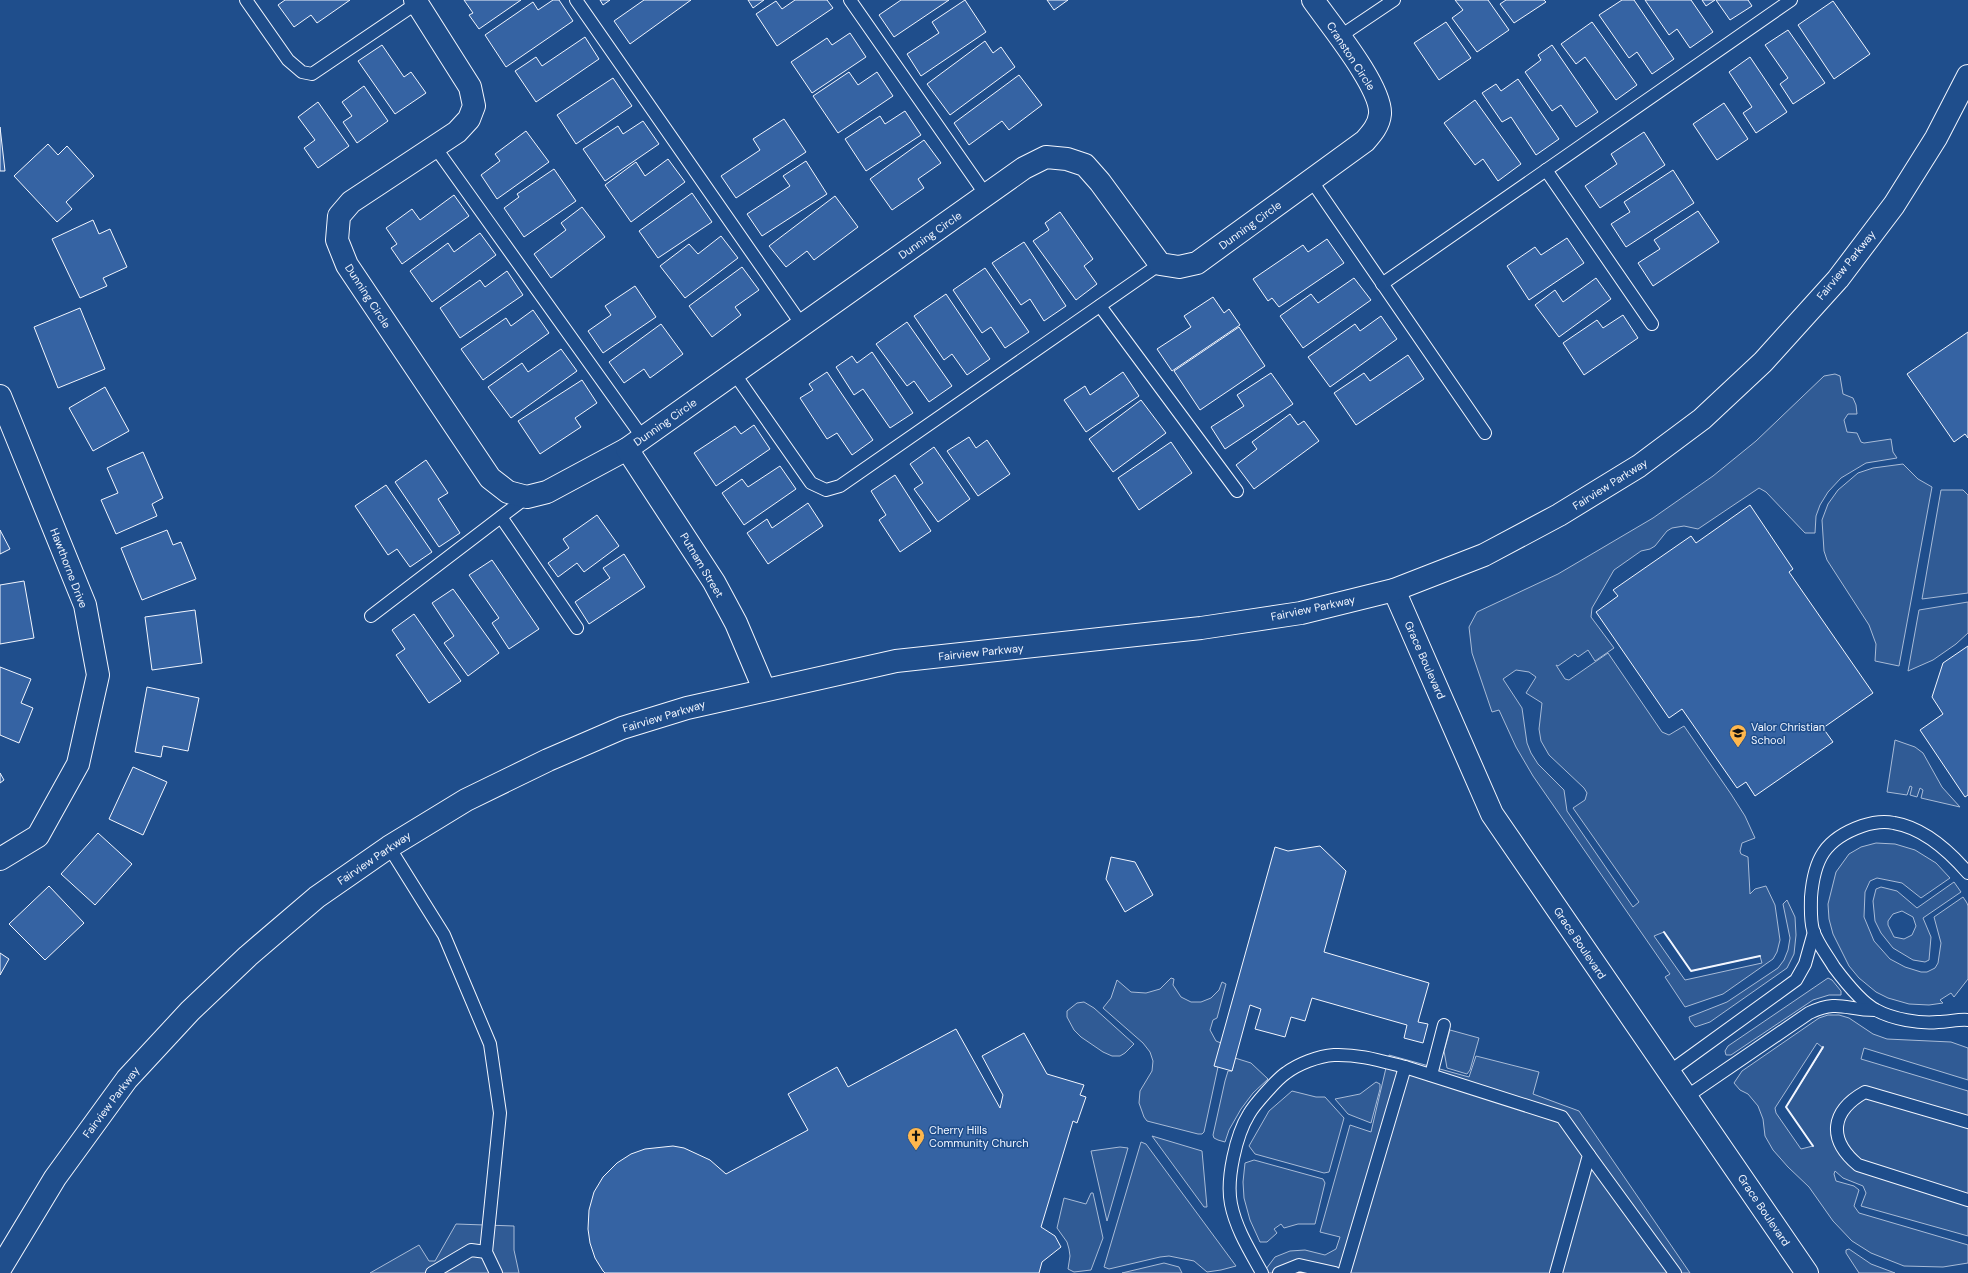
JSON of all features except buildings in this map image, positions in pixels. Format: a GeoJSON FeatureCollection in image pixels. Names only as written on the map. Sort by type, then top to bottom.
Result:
{"type":"FeatureCollection","features":[{"type":"Feature","properties":{"kind":"street","name":"Cranston Circle"},"geometry":{"type":"LineString","coordinates":[[1311,180],[1365,141],[1376,127],[1380,114],[1375,94],[1361,68],[1313,0]]}},
{"type":"Feature","properties":{"kind":"street","name":"Dunning Circle"},"geometry":{"type":"LineString","coordinates":[[416,2],[470,87],[474,106],[469,119],[458,132],[351,202],[339,216],[337,240],[347,265],[490,478],[508,492],[527,497],[547,492],[635,444],[1024,168],[1046,157],[1067,159],[1085,165],[1100,182],[1160,264],[1179,267],[1197,263],[1311,180]]}},
{"type":"Feature","properties":{"kind":"street","name":"Fairview Parkway"},"geometry":{"type":"LineString","coordinates":[[0,1269],[55,1178],[127,1079],[174,1028],[248,956],[317,897],[388,847],[466,800],[548,760],[616,731],[687,708],[896,661],[1201,628],[1301,613],[1394,590],[1484,555],[1559,515],[1639,466],[1702,419],[1763,362],[1838,278],[1894,205],[1936,138],[1968,76]]}},
{"type":"Feature","properties":{"kind":"street","name":"Hawthorne Drive"},"geometry":{"type":"LineString","coordinates":[[0,396],[85,605],[98,674],[78,764],[38,836],[0,859]]}},
{"type":"Feature","properties":{"kind":"street","name":"Putnam Street"},"geometry":{"type":"LineString","coordinates":[[635,444],[736,623],[764,690]]}},
{"type":"Feature","properties":{"kind":"street","name":"Grace Boulevard"},"geometry":{"type":"LineString","coordinates":[[1394,590],[1492,814],[1807,1273]]}},
{"type":"Feature","properties":{"kind":"lane"},"geometry":{"type":"LineString","coordinates":[[246,0],[288,60],[302,72],[312,74],[416,2]]}},
{"type":"Feature","properties":{"kind":"lane"},"geometry":{"type":"LineString","coordinates":[[576,0],[802,325]]}},
{"type":"Feature","properties":{"kind":"lane"},"geometry":{"type":"LineString","coordinates":[[850,0],[986,195]]}},
{"type":"Feature","properties":{"kind":"lane"},"geometry":{"type":"LineString","coordinates":[[1339,37],[1394,0]]}},
{"type":"Feature","properties":{"kind":"lane"},"geometry":{"type":"LineString","coordinates":[[1382,284],[1791,0]]}},
{"type":"Feature","properties":{"kind":"lane"},"geometry":{"type":"LineString","coordinates":[[435,147],[635,444]]}},
{"type":"Feature","properties":{"kind":"lane"},"geometry":{"type":"LineString","coordinates":[[1546,170],[1652,324]]}},
{"type":"Feature","properties":{"kind":"lane"},"geometry":{"type":"LineString","coordinates":[[1311,180],[1485,433]]}},
{"type":"Feature","properties":{"kind":"lane"},"geometry":{"type":"LineString","coordinates":[[734,373],[811,482],[826,490],[840,486],[1160,264]]}},
{"type":"Feature","properties":{"kind":"lane"},"geometry":{"type":"LineString","coordinates":[[1100,306],[1237,491]]}},
{"type":"Feature","properties":{"kind":"lane"},"geometry":{"type":"LineString","coordinates":[[371,616],[527,497]]}},
{"type":"Feature","properties":{"kind":"lane"},"geometry":{"type":"LineString","coordinates":[[501,516],[577,628]]}},
{"type":"Feature","properties":{"kind":"lane"},"geometry":{"type":"LineString","coordinates":[[1875,1010],[1848,986],[1814,932],[1810,914],[1815,867],[1825,849],[1837,838],[1851,830],[1870,823],[1894,822],[1916,830],[1955,858],[1968,873]]}},
{"type":"Feature","properties":{"kind":"lane"},"geometry":{"type":"LineString","coordinates":[[388,847],[444,935],[490,1044],[500,1113],[486,1252],[496,1273]]}},
{"type":"Feature","properties":{"kind":"lane"},"geometry":{"type":"LineString","coordinates":[[1668,1072],[1796,980],[1805,964],[1814,932]]}},
{"type":"Feature","properties":{"kind":"lane"},"geometry":{"type":"LineString","coordinates":[[1686,1097],[1809,1013],[1821,1008],[1843,1005],[1860,1010],[1875,1010],[1892,1016],[1936,1023],[1968,1019]]}},
{"type":"Feature","properties":{"kind":"lane"},"geometry":{"type":"LineString","coordinates":[[1431,1075],[1444,1025]]}},
{"type":"Feature","properties":{"kind":"lane"},"geometry":{"type":"LineString","coordinates":[[1262,1273],[1240,1234],[1231,1204],[1229,1181],[1235,1149],[1249,1114],[1285,1073],[1308,1062],[1333,1055],[1364,1056],[1405,1067],[1562,1117],[1675,1273]]}},
{"type":"Feature","properties":{"kind":"lane"},"geometry":{"type":"LineString","coordinates":[[1344,1273],[1405,1067]]}},
{"type":"Feature","properties":{"kind":"lane"},"geometry":{"type":"LineString","coordinates":[[1968,1122],[1866,1092],[1852,1099],[1839,1114],[1836,1131],[1845,1154],[1858,1165],[1968,1200]]}},
{"type":"Feature","properties":{"kind":"lane"},"geometry":{"type":"LineString","coordinates":[[1556,1273],[1589,1155]]}},
{"type":"Feature","properties":{"kind":"lane"},"geometry":{"type":"LineString","coordinates":[[432,1273],[471,1250],[486,1252]]}},
{"type":"Feature","properties":{"kind":"lane"},"geometry":{"type":"LineString","coordinates":[[1279,1273],[1298,1265],[1335,1273]]}},
{"type":"Feature","properties":{"kind":"shaded area"},"geometry":{"type":"Polygon","coordinates":[[[1835,374],[1840,376],[1843,394],[1853,398],[1856,405],[1857,414],[1848,414],[1844,420],[1847,432],[1857,433],[1861,442],[1864,443],[1891,439],[1893,452],[1897,458],[1866,463],[1841,478],[1828,492],[1820,505],[1816,516],[1815,533],[1805,533],[1766,492],[1759,488],[1698,529],[1684,526],[1672,528],[1667,531],[1655,546],[1641,551],[1614,570],[1592,608],[1591,617],[1614,648],[1595,661],[1588,650],[1578,657],[1575,654],[1558,666],[1556,665],[1565,679],[1569,680],[1608,653],[1662,732],[1669,735],[1684,726],[1745,816],[1755,838],[1742,843],[1740,851],[1741,854],[1748,857],[1750,894],[1755,889],[1766,886],[1775,905],[1780,940],[1777,952],[1773,959],[1723,994],[1685,1007],[1665,977],[1670,974],[1533,776],[1516,747],[1499,710],[1492,712],[1472,653],[1469,627],[1477,612],[1558,574],[1653,518],[1713,476],[1756,441],[1824,376],[1835,374]],[[1516,670],[1503,679],[1522,708],[1527,743],[1531,753],[1538,764],[1564,790],[1567,811],[1633,907],[1639,902],[1573,808],[1585,800],[1587,793],[1584,788],[1549,755],[1541,741],[1539,729],[1542,703],[1526,693],[1536,677],[1529,672],[1516,670]],[[1664,932],[1654,936],[1685,980],[1762,963],[1760,956],[1691,971],[1664,932]]]}},
{"type":"Feature","properties":{"kind":"shaded area"},"geometry":{"type":"Polygon","coordinates":[[[1903,464],[1918,479],[1932,487],[1899,666],[1875,661],[1876,644],[1869,625],[1827,560],[1824,551],[1822,520],[1828,504],[1838,490],[1858,473],[1873,468],[1903,464]]]}},
{"type":"Feature","properties":{"kind":"shaded area"},"geometry":{"type":"Polygon","coordinates":[[[1941,490],[1963,490],[1968,495],[1968,593],[1922,599],[1941,490]]]}},
{"type":"Feature","properties":{"kind":"shaded area"},"geometry":{"type":"Polygon","coordinates":[[[1968,602],[1968,633],[1956,644],[1933,660],[1908,671],[1919,610],[1968,602]]]}},
{"type":"Feature","properties":{"kind":"shaded area"},"geometry":{"type":"Polygon","coordinates":[[[1895,740],[1915,747],[1923,753],[1942,787],[1960,807],[1921,798],[1923,790],[1920,788],[1917,797],[1910,795],[1912,787],[1910,786],[1907,795],[1887,792],[1895,740]]]}},
{"type":"Feature","properties":{"kind":"shaded area"},"geometry":{"type":"Polygon","coordinates":[[[1876,843],[1895,844],[1915,850],[1936,863],[1950,878],[1921,898],[1902,883],[1877,878],[1870,881],[1865,892],[1864,917],[1874,941],[1890,959],[1905,967],[1921,972],[1927,972],[1935,968],[1938,963],[1941,943],[1934,917],[1963,897],[1967,903],[1968,979],[1954,997],[1951,993],[1940,1000],[1943,1003],[1929,1005],[1909,1004],[1888,998],[1876,992],[1859,978],[1849,966],[1833,934],[1829,919],[1828,904],[1836,872],[1849,854],[1861,847],[1876,843]]]}},
{"type":"Feature","properties":{"kind":"shaded area"},"geometry":{"type":"Polygon","coordinates":[[[1954,882],[1961,892],[1923,918],[1931,937],[1929,960],[1925,962],[1913,960],[1893,948],[1881,933],[1875,921],[1873,901],[1876,889],[1881,887],[1897,891],[1917,908],[1954,882]],[[1902,911],[1893,914],[1888,921],[1888,925],[1894,937],[1904,939],[1912,935],[1916,926],[1913,917],[1902,911]]]}},
{"type":"Feature","properties":{"kind":"shaded area"},"geometry":{"type":"Polygon","coordinates":[[[1787,900],[1795,917],[1796,935],[1794,954],[1787,968],[1710,1022],[1695,1027],[1690,1021],[1689,1017],[1727,1002],[1778,968],[1784,960],[1788,950],[1790,938],[1783,904],[1787,900]]]}},
{"type":"Feature","properties":{"kind":"shaded area"},"geometry":{"type":"Polygon","coordinates":[[[1171,978],[1174,979],[1173,985],[1181,997],[1191,1002],[1201,1002],[1211,998],[1219,990],[1222,982],[1226,984],[1217,1018],[1213,1020],[1210,1030],[1216,1041],[1221,1043],[1215,1066],[1218,1067],[1204,1132],[1202,1134],[1147,1121],[1139,1103],[1140,1091],[1152,1071],[1153,1061],[1150,1052],[1143,1043],[1103,1008],[1111,998],[1117,980],[1131,992],[1146,993],[1160,989],[1171,978]]]}},
{"type":"Feature","properties":{"kind":"shaded area"},"geometry":{"type":"Polygon","coordinates":[[[1828,978],[1832,980],[1841,991],[1841,995],[1829,995],[1813,1000],[1731,1055],[1726,1055],[1725,1051],[1728,1046],[1828,978]]]}},
{"type":"Feature","properties":{"kind":"shaded area"},"geometry":{"type":"Polygon","coordinates":[[[1084,1002],[1094,1008],[1134,1044],[1125,1053],[1120,1056],[1112,1056],[1103,1052],[1081,1037],[1074,1030],[1067,1017],[1067,1011],[1077,1003],[1084,1002]]]}},
{"type":"Feature","properties":{"kind":"shaded area"},"geometry":{"type":"Polygon","coordinates":[[[1828,1015],[1839,1015],[1849,1018],[1873,1034],[1887,1039],[1951,1042],[1968,1048],[1968,1080],[1864,1048],[1861,1059],[1968,1091],[1968,1236],[1861,1206],[1866,1193],[1863,1186],[1843,1178],[1835,1171],[1834,1174],[1836,1181],[1854,1186],[1859,1190],[1854,1206],[1859,1213],[1968,1245],[1968,1263],[1943,1267],[1904,1266],[1871,1253],[1852,1241],[1833,1221],[1809,1187],[1773,1150],[1765,1136],[1763,1119],[1758,1106],[1748,1094],[1740,1090],[1734,1083],[1742,1071],[1819,1018],[1828,1015]],[[1817,1043],[1775,1108],[1776,1113],[1801,1149],[1813,1146],[1786,1107],[1823,1048],[1817,1043]]]}},
{"type":"Feature","properties":{"kind":"shaded area"},"geometry":{"type":"Polygon","coordinates":[[[1450,1030],[1479,1038],[1470,1070],[1467,1074],[1447,1068],[1444,1051],[1450,1030]]]}},
{"type":"Feature","properties":{"kind":"shaded area"},"geometry":{"type":"Polygon","coordinates":[[[1389,1055],[1469,1077],[1476,1056],[1539,1072],[1533,1094],[1579,1111],[1690,1273],[1263,1273],[1275,1257],[1290,1251],[1305,1250],[1325,1255],[1336,1249],[1340,1237],[1320,1232],[1350,1125],[1371,1132],[1389,1055]]]}},
{"type":"Feature","properties":{"kind":"shaded area"},"geometry":{"type":"Polygon","coordinates":[[[1235,1058],[1251,1063],[1268,1079],[1253,1093],[1241,1109],[1229,1130],[1225,1142],[1214,1138],[1213,1135],[1225,1081],[1228,1071],[1232,1071],[1235,1058]]]}},
{"type":"Feature","properties":{"kind":"shaded area"},"geometry":{"type":"Polygon","coordinates":[[[1376,1082],[1380,1084],[1380,1089],[1371,1123],[1348,1114],[1335,1099],[1360,1094],[1376,1082]]]}},
{"type":"Feature","properties":{"kind":"shaded area"},"geometry":{"type":"Polygon","coordinates":[[[1292,1091],[1316,1097],[1325,1097],[1344,1118],[1329,1172],[1324,1173],[1255,1154],[1249,1146],[1269,1111],[1292,1091]]]}},
{"type":"Feature","properties":{"kind":"shaded area"},"geometry":{"type":"Polygon","coordinates":[[[1152,1136],[1202,1151],[1207,1207],[1204,1207],[1152,1136]]]}},
{"type":"Feature","properties":{"kind":"shaded area"},"geometry":{"type":"Polygon","coordinates":[[[1141,1142],[1146,1144],[1236,1266],[1207,1272],[1194,1261],[1169,1256],[1109,1269],[1104,1267],[1141,1142]]]}},
{"type":"Feature","properties":{"kind":"shaded area"},"geometry":{"type":"Polygon","coordinates":[[[1120,1147],[1128,1148],[1107,1221],[1091,1151],[1120,1147]]]}},
{"type":"Feature","properties":{"kind":"shaded area"},"geometry":{"type":"Polygon","coordinates":[[[1254,1160],[1323,1179],[1325,1183],[1315,1224],[1298,1224],[1284,1228],[1281,1224],[1274,1229],[1277,1233],[1267,1242],[1260,1242],[1250,1220],[1244,1198],[1243,1182],[1245,1163],[1254,1160]]]}},
{"type":"Feature","properties":{"kind":"shaded area"},"geometry":{"type":"Polygon","coordinates":[[[1091,1193],[1093,1193],[1103,1238],[1091,1270],[1074,1272],[1068,1269],[1070,1256],[1069,1249],[1067,1242],[1057,1228],[1064,1198],[1086,1204],[1091,1193]]]}},
{"type":"Feature","properties":{"kind":"shaded area"},"geometry":{"type":"Polygon","coordinates":[[[456,1224],[514,1226],[514,1250],[519,1273],[370,1273],[419,1245],[429,1261],[435,1261],[456,1224]]]}},
{"type":"Feature","properties":{"kind":"shaded area"},"geometry":{"type":"Polygon","coordinates":[[[1849,1249],[1871,1264],[1895,1273],[1859,1273],[1846,1253],[1846,1250],[1849,1249]]]}},
{"type":"Feature","properties":{"kind":"shaded area"},"geometry":{"type":"Polygon","coordinates":[[[1164,1263],[1179,1267],[1182,1273],[1122,1273],[1164,1263]]]}},
{"type":"Feature","properties":{"kind":"wall"},"geometry":{"type":"LineString","coordinates":[[1664,932],[1691,971],[1760,956]]}},
{"type":"Feature","properties":{"kind":"wall"},"geometry":{"type":"LineString","coordinates":[[1813,1146],[1786,1107],[1823,1047]]}},
{"type":"Feature","properties":{"kind":"place","name":"Valor Christian School"},"geometry":{"type":"Point","coordinates":[1738,748]}},
{"type":"Feature","properties":{"kind":"place","name":"Cherry Hills Community Church"},"geometry":{"type":"Point","coordinates":[916,1151]}}]}
